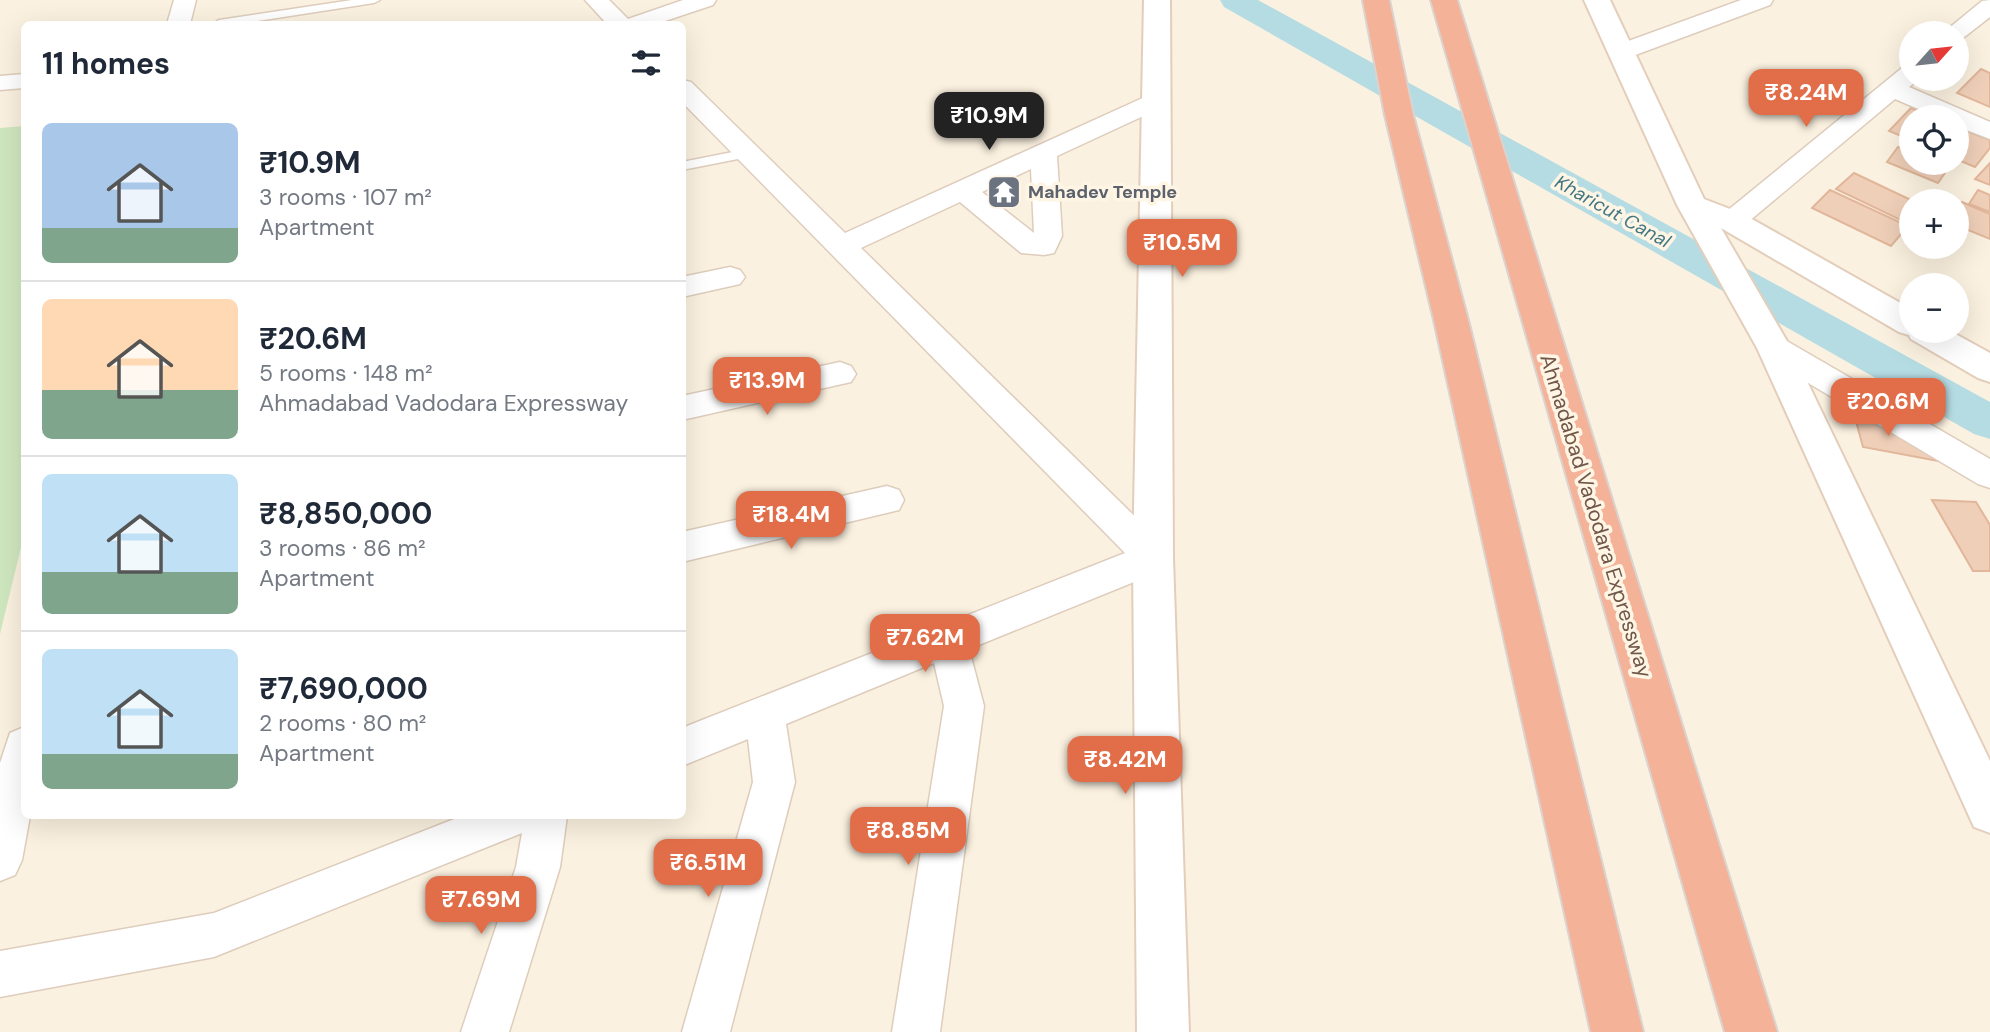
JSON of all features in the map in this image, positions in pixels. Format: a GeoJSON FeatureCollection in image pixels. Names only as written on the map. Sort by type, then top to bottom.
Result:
{"type":"FeatureCollection","features":[{"type":"Feature","properties":{"kind":"highway"},"geometry":{"type":"LineString","coordinates":[[1376,0],[1399,115],[1451,320],[1617,1032]]}},
{"type":"Feature","properties":{"kind":"highway","name":"Ahmadabad Vadodara Expressway"},"geometry":{"type":"LineString","coordinates":[[1444,0],[1499,181],[1539,327],[1751,1032]]}},
{"type":"Feature","properties":{"kind":"street"},"geometry":{"type":"LineString","coordinates":[[180,21],[185,0]]}},
{"type":"Feature","properties":{"kind":"street"},"geometry":{"type":"LineString","coordinates":[[596,0],[617,21]]}},
{"type":"Feature","properties":{"kind":"street"},"geometry":{"type":"LineString","coordinates":[[644,21],[705,0]]}},
{"type":"Feature","properties":{"kind":"street"},"geometry":{"type":"LineString","coordinates":[[1157,0],[1153,558],[1163,1032]]}},
{"type":"Feature","properties":{"kind":"street"},"geometry":{"type":"LineString","coordinates":[[1597,0],[1692,205],[1774,348],[1990,811]]}},
{"type":"Feature","properties":{"kind":"street"},"geometry":{"type":"LineString","coordinates":[[1621,52],[1762,0]]}},
{"type":"Feature","properties":{"kind":"street"},"geometry":{"type":"LineString","coordinates":[[1969,22],[1990,6]]}},
{"type":"Feature","properties":{"kind":"street"},"geometry":{"type":"LineString","coordinates":[[0,82],[21,81]]}},
{"type":"Feature","properties":{"kind":"street"},"geometry":{"type":"LineString","coordinates":[[1732,220],[1899,83]]}},
{"type":"Feature","properties":{"kind":"street"},"geometry":{"type":"LineString","coordinates":[[686,91],[1153,558]]}},
{"type":"Feature","properties":{"kind":"street"},"geometry":{"type":"LineString","coordinates":[[1920,91],[1990,131]]}},
{"type":"Feature","properties":{"kind":"street"},"geometry":{"type":"LineString","coordinates":[[841,246],[1156,101]]}},
{"type":"Feature","properties":{"kind":"street"},"geometry":{"type":"LineString","coordinates":[[962,190],[1031,246],[1044,246],[1048,236],[1044,153]]}},
{"type":"Feature","properties":{"kind":"street"},"geometry":{"type":"LineString","coordinates":[[1692,205],[1732,220],[1899,317]]}},
{"type":"Feature","properties":{"kind":"street"},"geometry":{"type":"LineString","coordinates":[[686,286],[730,278]]}},
{"type":"Feature","properties":{"kind":"street"},"geometry":{"type":"LineString","coordinates":[[1944,343],[1990,369]]}},
{"type":"Feature","properties":{"kind":"street"},"geometry":{"type":"LineString","coordinates":[[1774,348],[1990,475]]}},
{"type":"Feature","properties":{"kind":"street"},"geometry":{"type":"LineString","coordinates":[[686,407],[840,374]]}},
{"type":"Feature","properties":{"kind":"street"},"geometry":{"type":"LineString","coordinates":[[686,546],[887,500]]}},
{"type":"Feature","properties":{"kind":"street"},"geometry":{"type":"LineString","coordinates":[[686,745],[1153,558]]}},
{"type":"Feature","properties":{"kind":"street"},"geometry":{"type":"LineString","coordinates":[[916,1032],[964,706],[948,640]]}},
{"type":"Feature","properties":{"kind":"street"},"geometry":{"type":"LineString","coordinates":[[706,1032],[774,782],[765,714]]}},
{"type":"Feature","properties":{"kind":"street"},"geometry":{"type":"LineString","coordinates":[[0,860],[21,760]]}},
{"type":"Feature","properties":{"kind":"street"},"geometry":{"type":"LineString","coordinates":[[0,974],[214,935],[505,819]]}},
{"type":"Feature","properties":{"kind":"street"},"geometry":{"type":"LineString","coordinates":[[485,1032],[538,867],[546,819]]}},
{"type":"Feature","properties":{"kind":"lane"},"geometry":{"type":"LineString","coordinates":[[238,21],[374,0]]}},
{"type":"Feature","properties":{"kind":"lane"},"geometry":{"type":"LineString","coordinates":[[686,165],[748,153]]}},
{"type":"Feature","properties":{"kind":"green space"},"geometry":{"type":"Polygon","coordinates":[[[21,126],[21,547],[0,634],[0,128],[21,126]]]}},
{"type":"Feature","properties":{"kind":"building"},"geometry":{"type":"Polygon","coordinates":[[[1981,69],[1990,73],[1990,107],[1957,93],[1969,91],[1969,81],[1981,69]]]}},
{"type":"Feature","properties":{"kind":"building"},"geometry":{"type":"Polygon","coordinates":[[[1899,121],[1899,135],[1889,131],[1899,121]]]}},
{"type":"Feature","properties":{"kind":"building"},"geometry":{"type":"Polygon","coordinates":[[[1969,132],[1990,140],[1990,148],[1975,167],[1969,164],[1969,132]]]}},
{"type":"Feature","properties":{"kind":"building"},"geometry":{"type":"Polygon","coordinates":[[[1898,147],[1899,147],[1899,167],[1887,162],[1898,147]]]}},
{"type":"Feature","properties":{"kind":"building"},"geometry":{"type":"Polygon","coordinates":[[[1990,163],[1990,185],[1975,179],[1990,163]]]}},
{"type":"Feature","properties":{"kind":"building"},"geometry":{"type":"Polygon","coordinates":[[[1854,173],[1899,194],[1899,219],[1836,189],[1854,173]]]}},
{"type":"Feature","properties":{"kind":"building"},"geometry":{"type":"Polygon","coordinates":[[[1919,175],[1944,175],[1938,183],[1919,175]]]}},
{"type":"Feature","properties":{"kind":"building"},"geometry":{"type":"Polygon","coordinates":[[[1830,190],[1899,222],[1899,237],[1891,246],[1812,208],[1830,190]]]}},
{"type":"Feature","properties":{"kind":"building"},"geometry":{"type":"Polygon","coordinates":[[[1978,190],[1990,195],[1990,212],[1969,204],[1978,190]]]}},
{"type":"Feature","properties":{"kind":"building"},"geometry":{"type":"Polygon","coordinates":[[[1969,205],[1990,214],[1990,239],[1969,230],[1969,205]]]}},
{"type":"Feature","properties":{"kind":"building"},"geometry":{"type":"Polygon","coordinates":[[[1851,403],[1949,463],[1863,447],[1851,403]]]}},
{"type":"Feature","properties":{"kind":"building"},"geometry":{"type":"Polygon","coordinates":[[[1932,500],[1976,502],[1990,525],[1990,571],[1973,571],[1932,500]]]}},
{"type":"Feature","properties":{"kind":"waterway","name":"Kharicut Canal"},"geometry":{"type":"LineString","coordinates":[[1235,0],[1990,422]]}},
{"type":"Feature","properties":{"kind":"place","name":"Mahadev Temple"},"geometry":{"type":"Point","coordinates":[1004,192]}}]}
